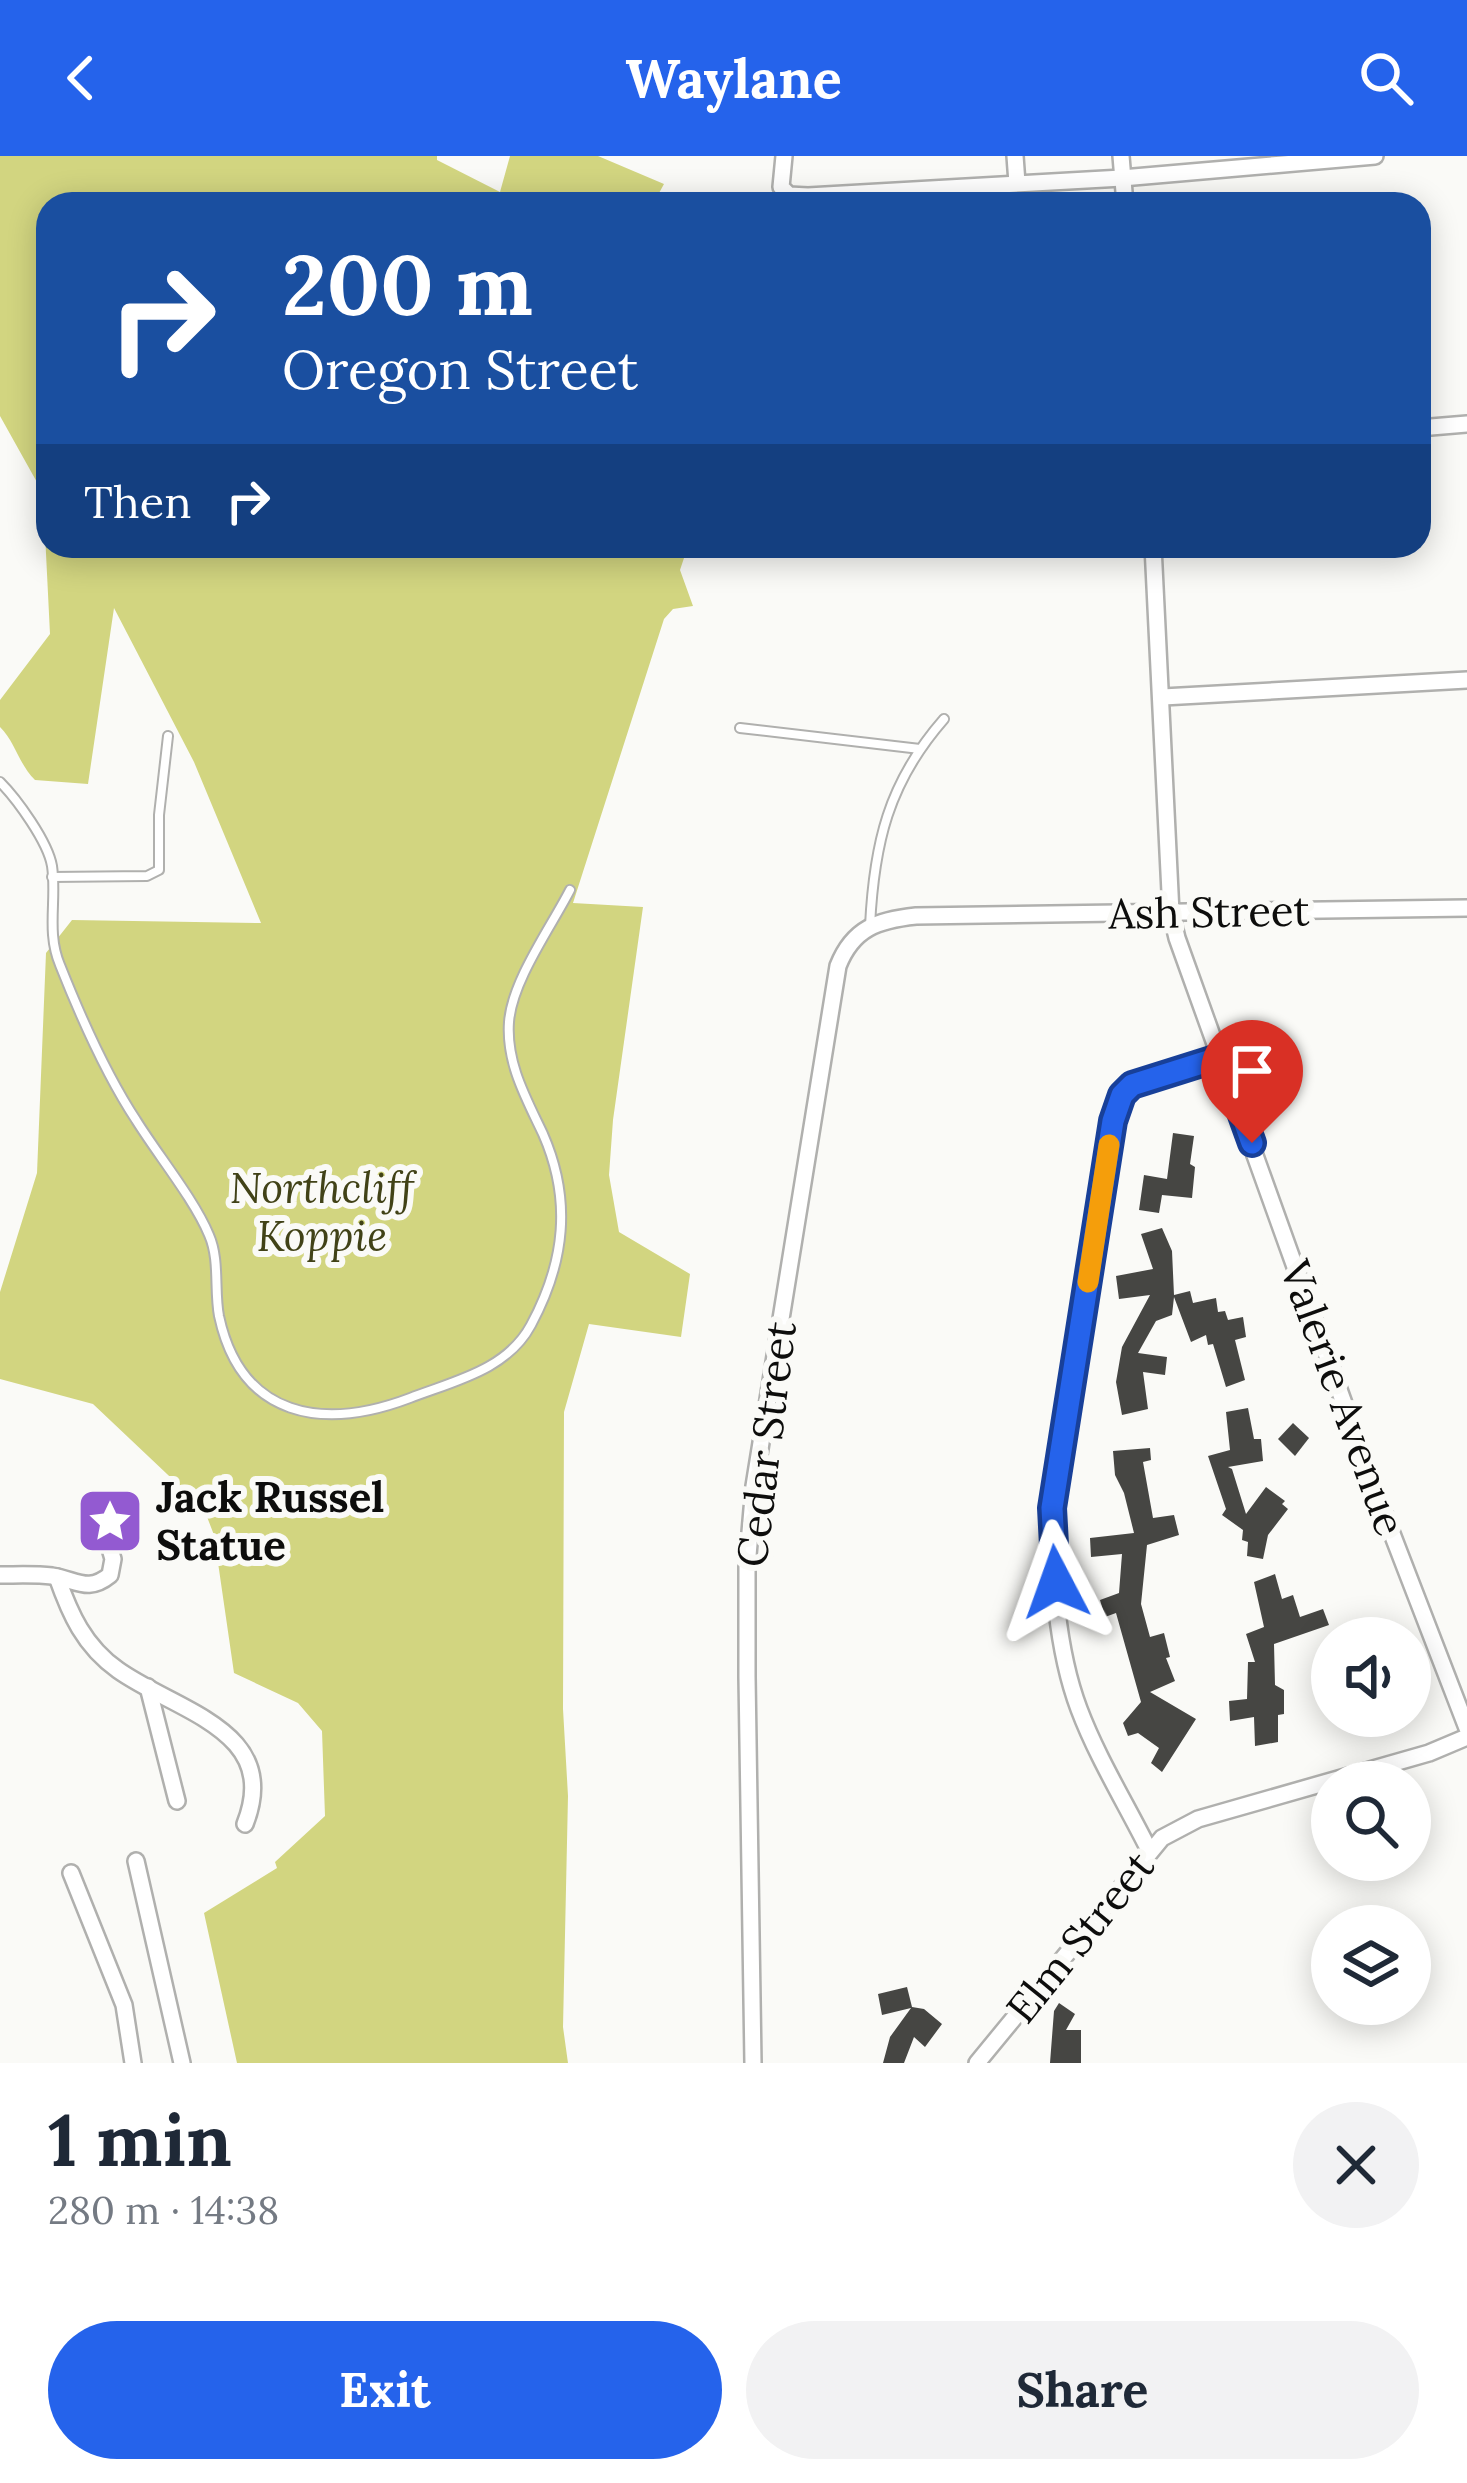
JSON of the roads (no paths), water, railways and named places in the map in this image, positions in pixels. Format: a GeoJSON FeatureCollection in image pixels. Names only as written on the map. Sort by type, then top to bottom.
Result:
{"type":"FeatureCollection","features":[{"type":"Feature","properties":{"kind":"street"},"geometry":{"type":"LineString","coordinates":[[784,156],[779,176],[786,192]]}},
{"type":"Feature","properties":{"kind":"street"},"geometry":{"type":"LineString","coordinates":[[1015,156],[1017,184]]}},
{"type":"Feature","properties":{"kind":"street"},"geometry":{"type":"LineString","coordinates":[[1121,156],[1124,192]]}},
{"type":"Feature","properties":{"kind":"street"},"geometry":{"type":"LineString","coordinates":[[949,192],[1375,156]]}},
{"type":"Feature","properties":{"kind":"street"},"geometry":{"type":"LineString","coordinates":[[1431,427],[1467,424]]}},
{"type":"Feature","properties":{"kind":"street","name":"Valerie Avenue"},"geometry":{"type":"LineString","coordinates":[[1154,558],[1177,938],[1467,1732]]}},
{"type":"Feature","properties":{"kind":"street"},"geometry":{"type":"LineString","coordinates":[[1163,697],[1467,680]]}},
{"type":"Feature","properties":{"kind":"street","name":"Ash Street"},"geometry":{"type":"LineString","coordinates":[[870,926],[893,918],[951,916],[1467,908]]}},
{"type":"Feature","properties":{"kind":"street","name":"Cedar Street"},"geometry":{"type":"LineString","coordinates":[[753,2063],[747,1567],[754,1486],[838,966],[845,948],[870,926]]}},
{"type":"Feature","properties":{"kind":"street"},"geometry":{"type":"LineString","coordinates":[[1149,1850],[1088,1729],[1070,1676],[1052,1508],[1119,1102],[1138,1082],[1221,1057]]}},
{"type":"Feature","properties":{"kind":"street"},"geometry":{"type":"LineString","coordinates":[[0,1575],[57,1576],[84,1587],[100,1583],[110,1575],[112,1559],[97,1501]]}},
{"type":"Feature","properties":{"kind":"street"},"geometry":{"type":"LineString","coordinates":[[57,1576],[74,1626],[116,1669],[195,1713],[242,1749],[251,1762],[254,1802],[245,1824]]}},
{"type":"Feature","properties":{"kind":"street"},"geometry":{"type":"LineString","coordinates":[[148,1687],[177,1801]]}},
{"type":"Feature","properties":{"kind":"street","name":"Elm Street"},"geometry":{"type":"LineString","coordinates":[[977,2063],[1149,1850],[1180,1826],[1429,1753],[1467,1732]]}},
{"type":"Feature","properties":{"kind":"street"},"geometry":{"type":"LineString","coordinates":[[136,1861],[182,2063]]}},
{"type":"Feature","properties":{"kind":"street"},"geometry":{"type":"LineString","coordinates":[[71,1873],[124,2005],[133,2063]]}},
{"type":"Feature","properties":{"kind":"lane"},"geometry":{"type":"LineString","coordinates":[[870,926],[879,836],[920,749],[944,719]]}},
{"type":"Feature","properties":{"kind":"lane"},"geometry":{"type":"LineString","coordinates":[[740,728],[920,749]]}},
{"type":"Feature","properties":{"kind":"lane"},"geometry":{"type":"LineString","coordinates":[[52,877],[147,876],[159,870],[159,815],[168,736]]}},
{"type":"Feature","properties":{"kind":"lane"},"geometry":{"type":"LineString","coordinates":[[0,782],[26,814],[50,859],[51,920],[58,961],[115,1087],[208,1232],[226,1343],[252,1385],[269,1401],[296,1411],[337,1416],[395,1404],[484,1370],[516,1346],[541,1304],[557,1264],[564,1221],[561,1183],[515,1071],[509,1020],[516,993],[570,890]]}},
{"type":"Feature","properties":{"kind":"place","name":"Jack Russel Statue"},"geometry":{"type":"Point","coordinates":[110,1521]}},
{"type":"Feature","properties":{"kind":"park label","name":"Northcliff Koppie"},"geometry":{"type":"Point","coordinates":[322,1212]}}]}
